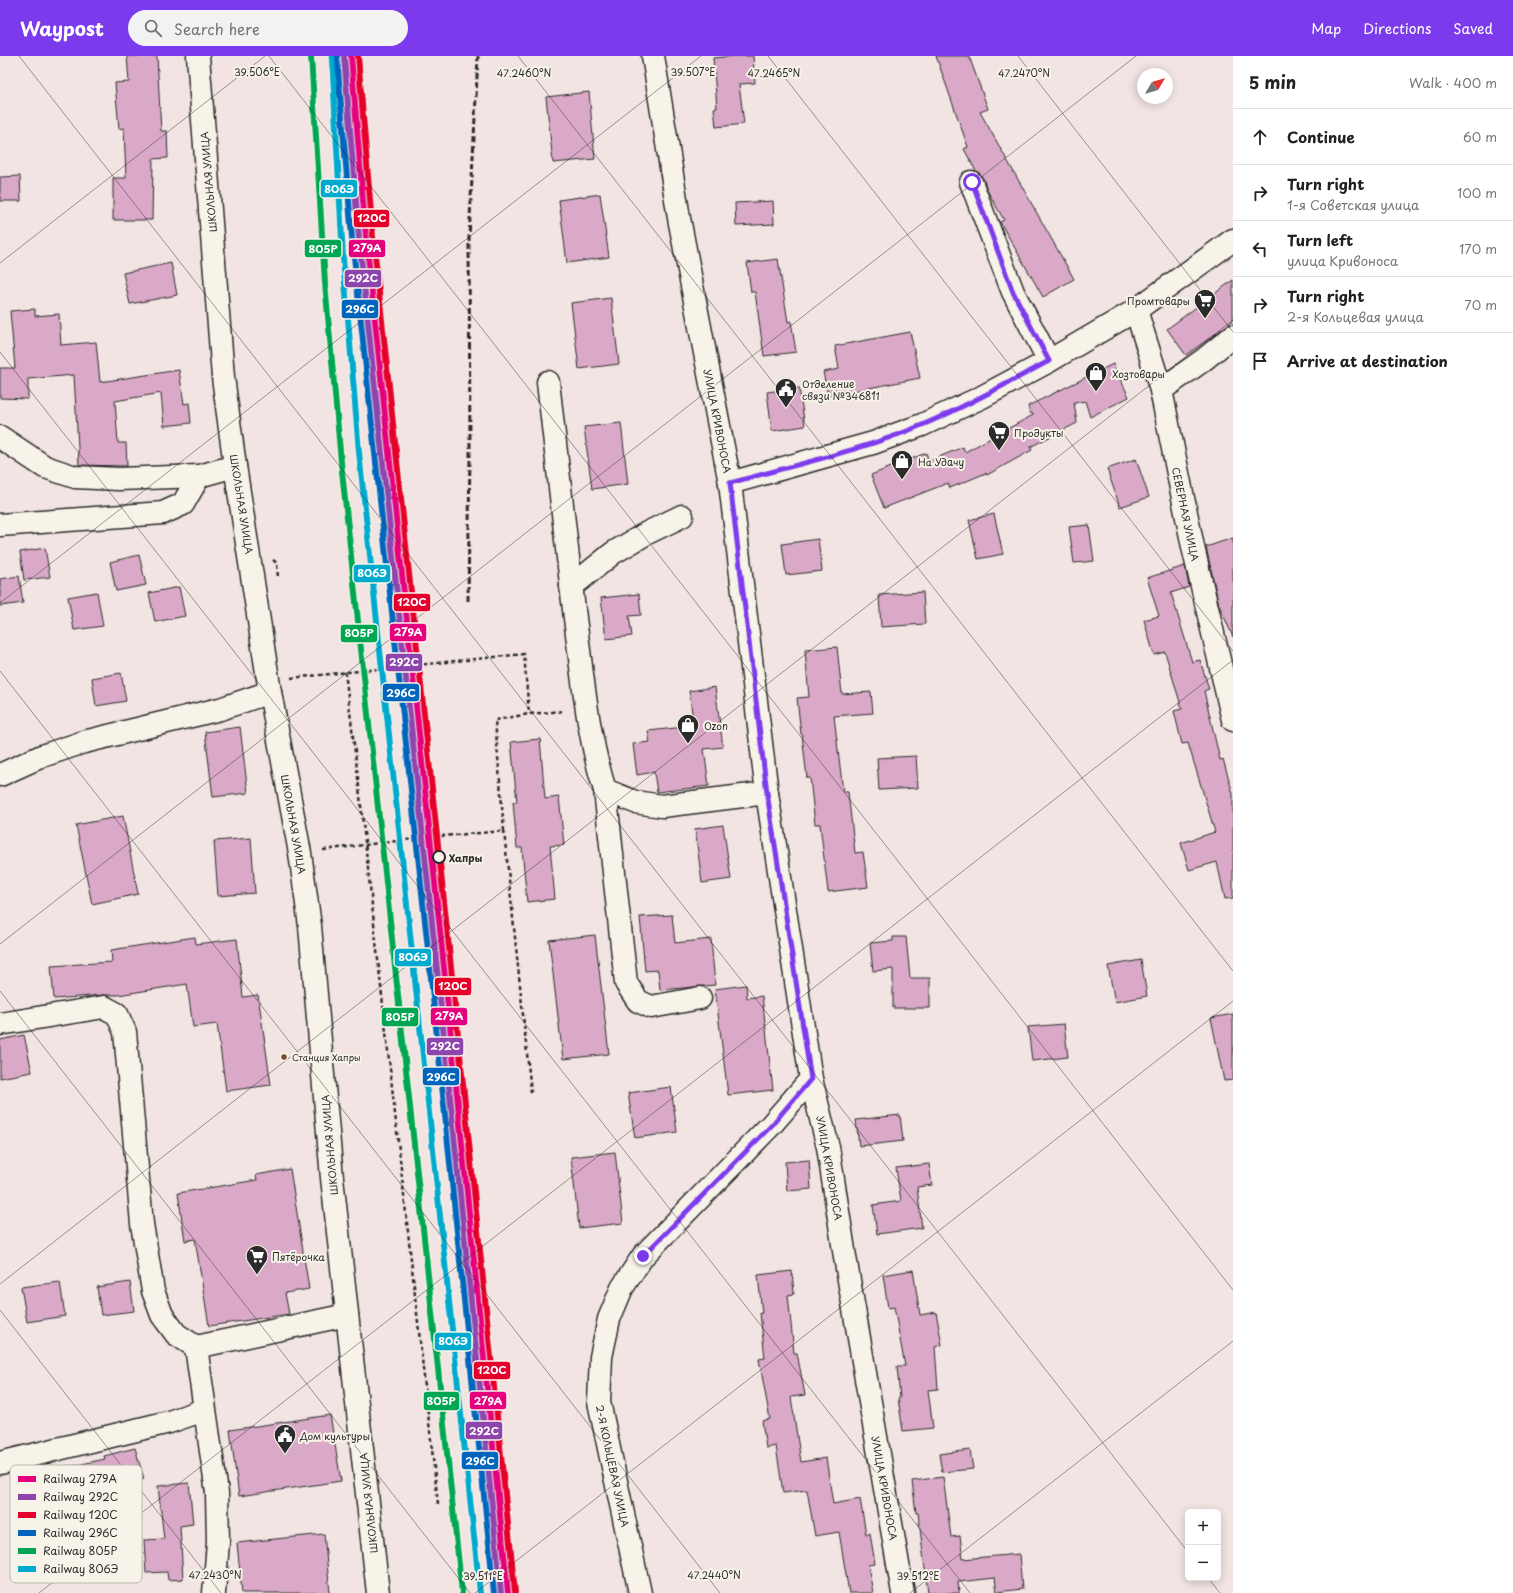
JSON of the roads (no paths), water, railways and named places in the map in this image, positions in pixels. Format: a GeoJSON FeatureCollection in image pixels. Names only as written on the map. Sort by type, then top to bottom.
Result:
{"type":"FeatureCollection","features":[{"type":"Feature","properties":{"kind":"street","name":"ШКОЛЬНАЯ УЛИЦА"},"geometry":{"type":"LineString","coordinates":[[198,56],[223,377],[235,466],[277,685],[310,926],[332,1178],[378,1593]]}},
{"type":"Feature","properties":{"kind":"street","name":"УЛИЦА КРИВОНОСА"},"geometry":{"type":"LineString","coordinates":[[653,56],[679,218],[730,483],[767,793],[811,1079],[828,1147],[846,1265],[903,1593]]}},
{"type":"Feature","properties":{"kind":"street"},"geometry":{"type":"LineString","coordinates":[[972,182],[1013,292],[1049,361]]}},
{"type":"Feature","properties":{"kind":"street"},"geometry":{"type":"LineString","coordinates":[[730,483],[873,443],[922,425],[982,397],[1049,361],[1136,310],[1233,240]]}},
{"type":"Feature","properties":{"kind":"street","name":"СЕВЕРНАЯ УЛИЦА"},"geometry":{"type":"LineString","coordinates":[[1136,310],[1161,390],[1193,547],[1233,720]]}},
{"type":"Feature","properties":{"kind":"street"},"geometry":{"type":"LineString","coordinates":[[1161,390],[1202,361],[1233,336]]}},
{"type":"Feature","properties":{"kind":"street"},"geometry":{"type":"LineString","coordinates":[[548,382],[571,587],[587,710],[597,766],[605,790],[626,983],[638,1001],[651,1007],[700,998]]}},
{"type":"Feature","properties":{"kind":"street"},"geometry":{"type":"LineString","coordinates":[[0,436],[45,468],[75,477],[119,479],[199,476],[235,466]]}},
{"type":"Feature","properties":{"kind":"street"},"geometry":{"type":"LineString","coordinates":[[0,525],[163,513],[183,504],[199,476]]}},
{"type":"Feature","properties":{"kind":"street"},"geometry":{"type":"LineString","coordinates":[[571,587],[613,553],[647,533],[682,516]]}},
{"type":"Feature","properties":{"kind":"street"},"geometry":{"type":"LineString","coordinates":[[0,775],[42,756],[84,742],[220,709],[277,685]]}},
{"type":"Feature","properties":{"kind":"street"},"geometry":{"type":"LineString","coordinates":[[605,790],[635,802],[662,806],[767,793]]}},
{"type":"Feature","properties":{"kind":"street"},"geometry":{"type":"LineString","coordinates":[[0,1024],[104,1007],[117,1014],[125,1032],[142,1224],[153,1291],[162,1314],[176,1334],[196,1346],[347,1315]]}},
{"type":"Feature","properties":{"kind":"street","name":"2-Я КОЛЬЦЕВАЯ УЛИЦА"},"geometry":{"type":"LineString","coordinates":[[640,1593],[599,1402],[601,1357],[609,1319],[622,1288],[643,1256],[771,1126],[811,1079]]}},
{"type":"Feature","properties":{"kind":"street"},"geometry":{"type":"LineString","coordinates":[[196,1346],[217,1492],[218,1542],[214,1593]]}},
{"type":"Feature","properties":{"kind":"street"},"geometry":{"type":"LineString","coordinates":[[0,1463],[169,1422],[204,1410]]}},
{"type":"Feature","properties":{"kind":"railway"},"geometry":{"type":"LineString","coordinates":[[468,601],[470,453],[469,239],[478,56]]}},
{"type":"Feature","properties":{"kind":"rail line","name":"805Р"},"geometry":{"type":"LineString","coordinates":[[311,56],[325,283],[341,462],[462,1593]]}},
{"type":"Feature","properties":{"kind":"rail line","name":"806Э"},"geometry":{"type":"LineString","coordinates":[[332,56],[343,258],[359,452],[480,1593]]}},
{"type":"Feature","properties":{"kind":"rail line","name":"292С"},"geometry":{"type":"LineString","coordinates":[[344,56],[359,238],[436,959],[501,1593]]}},
{"type":"Feature","properties":{"kind":"rail line","name":"279А"},"geometry":{"type":"LineString","coordinates":[[351,56],[366,237],[443,958],[508,1593]]}},
{"type":"Feature","properties":{"kind":"rail line","name":"120С"},"geometry":{"type":"LineString","coordinates":[[358,56],[373,236],[450,957],[515,1592]]}},
{"type":"Feature","properties":{"kind":"rail line","name":"296С"},"geometry":{"type":"LineString","coordinates":[[337,57],[352,238],[429,959],[494,1593]]}},
{"type":"Feature","properties":{"kind":"place","name":"Промтовары"},"geometry":{"type":"Point","coordinates":[1205,320]}},
{"type":"Feature","properties":{"kind":"place","name":"Хозтовары"},"geometry":{"type":"Point","coordinates":[1096,392]}},
{"type":"Feature","properties":{"kind":"place","name":"Отделение связи №346811"},"geometry":{"type":"Point","coordinates":[786,408]}},
{"type":"Feature","properties":{"kind":"place","name":"Продукты"},"geometry":{"type":"Point","coordinates":[999,452]}},
{"type":"Feature","properties":{"kind":"place","name":"На Удачу"},"geometry":{"type":"Point","coordinates":[902,480]}},
{"type":"Feature","properties":{"kind":"place","name":"Ozon"},"geometry":{"type":"Point","coordinates":[688,744]}},
{"type":"Feature","properties":{"kind":"place","name":"Хапры"},"geometry":{"type":"Point","coordinates":[439,857]}},
{"type":"Feature","properties":{"kind":"place","name":"Станция Хапры"},"geometry":{"type":"Point","coordinates":[284,1057]}},
{"type":"Feature","properties":{"kind":"place","name":"Пятёрочка"},"geometry":{"type":"Point","coordinates":[257,1276]}},
{"type":"Feature","properties":{"kind":"place","name":"Дом культуры"},"geometry":{"type":"Point","coordinates":[285,1454]}}]}
